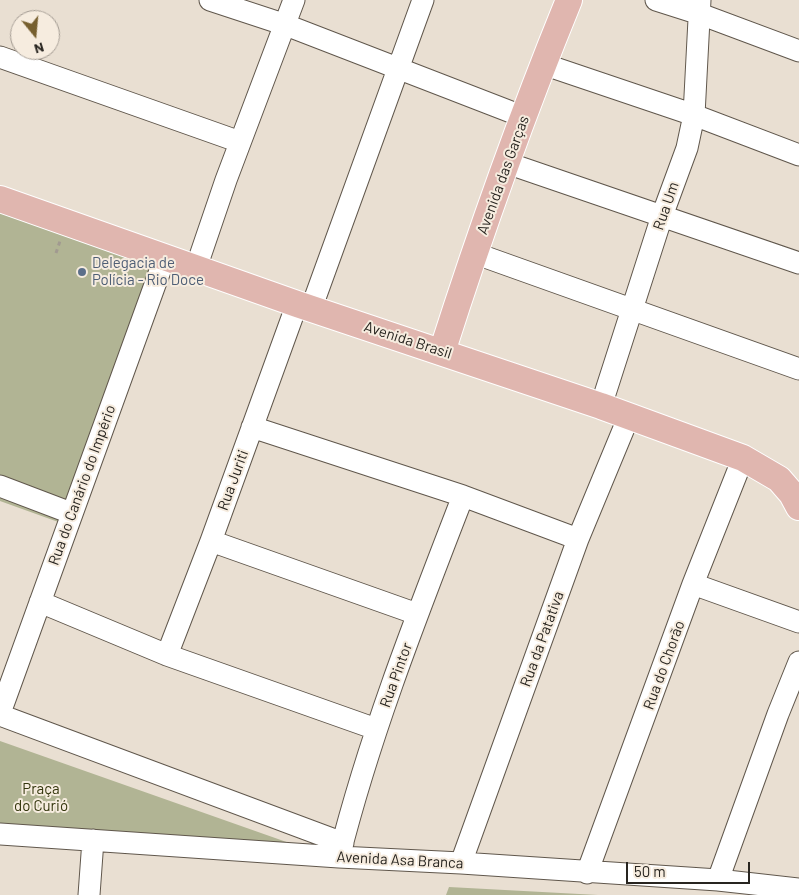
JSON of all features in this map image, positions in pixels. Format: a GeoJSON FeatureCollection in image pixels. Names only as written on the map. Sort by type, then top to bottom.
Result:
{"type":"FeatureCollection","features":[{"type":"Feature","properties":{"kind":"main road","name":"Avenida das Garças"},"geometry":{"type":"LineString","coordinates":[[442,352],[506,163],[569,0]]}},
{"type":"Feature","properties":{"kind":"main road","name":"Avenida Brasil"},"geometry":{"type":"LineString","coordinates":[[0,200],[304,306],[601,406],[743,458],[789,479],[792,494],[799,507]]}},
{"type":"Feature","properties":{"kind":"street"},"geometry":{"type":"LineString","coordinates":[[210,0],[286,25],[524,117]]}},
{"type":"Feature","properties":{"kind":"street"},"geometry":{"type":"LineString","coordinates":[[196,268],[240,142],[294,0]]}},
{"type":"Feature","properties":{"kind":"street","name":"Rua Juriti"},"geometry":{"type":"LineString","coordinates":[[167,655],[252,427],[304,306],[423,0]]}},
{"type":"Feature","properties":{"kind":"street"},"geometry":{"type":"LineString","coordinates":[[656,0],[700,7],[799,51]]}},
{"type":"Feature","properties":{"kind":"street","name":"Rua Um"},"geometry":{"type":"LineString","coordinates":[[601,406],[662,216],[687,148],[694,115],[700,7]]}},
{"type":"Feature","properties":{"kind":"street"},"geometry":{"type":"LineString","coordinates":[[0,56],[240,142]]}},
{"type":"Feature","properties":{"kind":"street"},"geometry":{"type":"LineString","coordinates":[[543,64],[694,115],[799,155]]}},
{"type":"Feature","properties":{"kind":"street"},"geometry":{"type":"LineString","coordinates":[[506,163],[799,264]]}},
{"type":"Feature","properties":{"kind":"street"},"geometry":{"type":"LineString","coordinates":[[474,253],[799,369]]}},
{"type":"Feature","properties":{"kind":"street","name":"Rua do Canário do Império"},"geometry":{"type":"LineString","coordinates":[[0,714],[164,257]]}},
{"type":"Feature","properties":{"kind":"street","name":"Rua da Patativa"},"geometry":{"type":"LineString","coordinates":[[461,863],[578,539],[628,416]]}},
{"type":"Feature","properties":{"kind":"street"},"geometry":{"type":"LineString","coordinates":[[252,427],[463,496],[578,539]]}},
{"type":"Feature","properties":{"kind":"street","name":"Rua do Chorão"},"geometry":{"type":"LineString","coordinates":[[587,873],[693,584],[743,458]]}},
{"type":"Feature","properties":{"kind":"street"},"geometry":{"type":"LineString","coordinates":[[0,486],[72,512]]}},
{"type":"Feature","properties":{"kind":"street","name":"Rua Pintor"},"geometry":{"type":"LineString","coordinates":[[341,850],[376,729],[463,496]]}},
{"type":"Feature","properties":{"kind":"street"},"geometry":{"type":"LineString","coordinates":[[211,541],[418,614]]}},
{"type":"Feature","properties":{"kind":"street"},"geometry":{"type":"LineString","coordinates":[[693,584],[799,622]]}},
{"type":"Feature","properties":{"kind":"street"},"geometry":{"type":"LineString","coordinates":[[40,602],[167,655],[376,729]]}},
{"type":"Feature","properties":{"kind":"street"},"geometry":{"type":"LineString","coordinates":[[718,880],[778,714],[799,662]]}},
{"type":"Feature","properties":{"kind":"street"},"geometry":{"type":"LineString","coordinates":[[0,714],[341,850]]}},
{"type":"Feature","properties":{"kind":"street","name":"Avenida Asa Branca"},"geometry":{"type":"LineString","coordinates":[[0,834],[93,840],[341,850],[461,863],[587,873],[718,880],[799,889]]}},
{"type":"Feature","properties":{"kind":"street"},"geometry":{"type":"LineString","coordinates":[[89,895],[93,840]]}},
{"type":"Feature","properties":{"kind":"green space"},"geometry":{"type":"Polygon","coordinates":[[[0,197],[162,256],[61,523],[0,501],[0,197]]]}},
{"type":"Feature","properties":{"kind":"green space","name":"Praça do Curió"},"geometry":{"type":"Polygon","coordinates":[[[0,741],[312,851],[0,836],[0,741]]]}},
{"type":"Feature","properties":{"kind":"green space"},"geometry":{"type":"Polygon","coordinates":[[[449,887],[598,895],[446,895],[449,887]]]}},
{"type":"Feature","properties":{"kind":"place","name":"Delegacia de Polícia - Rio Doce"},"geometry":{"type":"Point","coordinates":[82,272]}}]}
